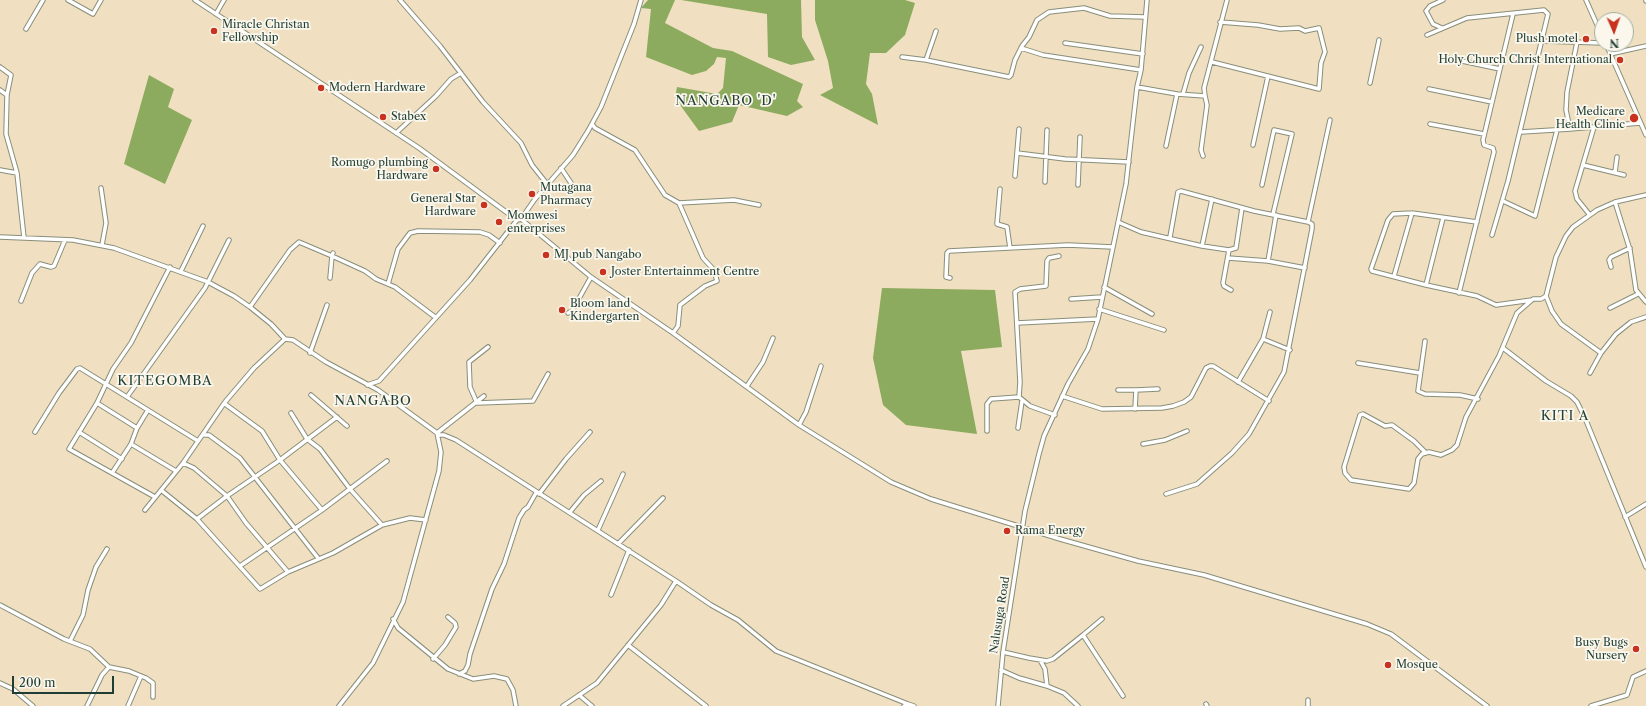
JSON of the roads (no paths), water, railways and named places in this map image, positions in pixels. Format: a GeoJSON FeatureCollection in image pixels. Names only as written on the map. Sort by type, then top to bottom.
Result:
{"type":"FeatureCollection","features":[{"type":"Feature","properties":{"kind":"street"},"geometry":{"type":"LineString","coordinates":[[26,29],[43,0]]}},
{"type":"Feature","properties":{"kind":"street"},"geometry":{"type":"LineString","coordinates":[[68,0],[93,14],[101,0]]}},
{"type":"Feature","properties":{"kind":"street"},"geometry":{"type":"LineString","coordinates":[[195,0],[373,116],[396,134],[419,148],[519,219],[591,276],[747,386],[799,425],[868,468],[907,490],[948,505],[1023,528],[1138,561],[1204,575],[1367,624],[1391,634],[1403,642],[1487,706]]}},
{"type":"Feature","properties":{"kind":"street"},"geometry":{"type":"LineString","coordinates":[[216,14],[224,0]]}},
{"type":"Feature","properties":{"kind":"street"},"geometry":{"type":"LineString","coordinates":[[400,0],[483,102],[521,143],[532,165],[547,184]]}},
{"type":"Feature","properties":{"kind":"street"},"geometry":{"type":"LineString","coordinates":[[366,385],[379,381],[500,243],[580,145],[592,124],[634,24],[640,0]]}},
{"type":"Feature","properties":{"kind":"street","name":"Nalusuga Road"},"geometry":{"type":"LineString","coordinates":[[998,706],[1003,652],[1023,528],[1039,454],[1044,436],[1055,415],[1062,396],[1086,352],[1098,319],[1114,246],[1126,184],[1137,87],[1141,70],[1146,0]]}},
{"type":"Feature","properties":{"kind":"street"},"geometry":{"type":"LineString","coordinates":[[1203,156],[1201,150],[1207,105],[1204,88],[1212,62],[1220,22],[1227,0]]}},
{"type":"Feature","properties":{"kind":"street"},"geometry":{"type":"LineString","coordinates":[[1443,0],[1430,6],[1426,11],[1434,24],[1443,29]]}},
{"type":"Feature","properties":{"kind":"street"},"geometry":{"type":"LineString","coordinates":[[1586,0],[1594,18]]}},
{"type":"Feature","properties":{"kind":"street"},"geometry":{"type":"LineString","coordinates":[[902,57],[926,60],[1009,76],[1012,75],[1015,60],[1037,20],[1049,12],[1084,8],[1110,16],[1145,16]]}},
{"type":"Feature","properties":{"kind":"street"},"geometry":{"type":"LineString","coordinates":[[1427,35],[1467,18],[1513,14],[1536,10],[1547,11],[1548,17],[1543,41],[1521,132],[1492,235]]}},
{"type":"Feature","properties":{"kind":"street"},"geometry":{"type":"LineString","coordinates":[[1459,293],[1494,152],[1493,148],[1484,146],[1484,134],[1513,14]]}},
{"type":"Feature","properties":{"kind":"street"},"geometry":{"type":"LineString","coordinates":[[1212,62],[1319,89],[1322,63],[1325,52],[1320,29],[1280,29],[1258,25],[1220,22]]}},
{"type":"Feature","properties":{"kind":"street"},"geometry":{"type":"LineString","coordinates":[[926,60],[936,31]]}},
{"type":"Feature","properties":{"kind":"street"},"geometry":{"type":"LineString","coordinates":[[1370,83],[1379,40]]}},
{"type":"Feature","properties":{"kind":"street"},"geometry":{"type":"LineString","coordinates":[[1543,41],[1594,43]]}},
{"type":"Feature","properties":{"kind":"street"},"geometry":{"type":"LineString","coordinates":[[1570,129],[1566,110],[1567,92],[1577,42]]}},
{"type":"Feature","properties":{"kind":"street"},"geometry":{"type":"LineString","coordinates":[[1065,43],[1143,54]]}},
{"type":"Feature","properties":{"kind":"street"},"geometry":{"type":"LineString","coordinates":[[1183,94],[1201,46]]}},
{"type":"Feature","properties":{"kind":"street"},"geometry":{"type":"LineString","coordinates":[[1646,46],[1610,54],[1646,134]]}},
{"type":"Feature","properties":{"kind":"street"},"geometry":{"type":"LineString","coordinates":[[1021,48],[1043,55],[1141,70]]}},
{"type":"Feature","properties":{"kind":"street"},"geometry":{"type":"LineString","coordinates":[[1443,57],[1500,69]]}},
{"type":"Feature","properties":{"kind":"street"},"geometry":{"type":"LineString","coordinates":[[0,67],[12,75],[7,95],[6,134],[17,173],[24,238]]}},
{"type":"Feature","properties":{"kind":"street"},"geometry":{"type":"LineString","coordinates":[[396,134],[436,96],[451,79],[460,72]]}},
{"type":"Feature","properties":{"kind":"street"},"geometry":{"type":"LineString","coordinates":[[1253,145],[1268,76]]}},
{"type":"Feature","properties":{"kind":"street"},"geometry":{"type":"LineString","coordinates":[[1137,87],[1177,94],[1206,96]]}},
{"type":"Feature","properties":{"kind":"street"},"geometry":{"type":"LineString","coordinates":[[1429,89],[1492,102]]}},
{"type":"Feature","properties":{"kind":"street"},"geometry":{"type":"LineString","coordinates":[[0,90],[7,95]]}},
{"type":"Feature","properties":{"kind":"street"},"geometry":{"type":"LineString","coordinates":[[1166,146],[1177,94]]}},
{"type":"Feature","properties":{"kind":"street"},"geometry":{"type":"LineString","coordinates":[[1308,222],[1330,120]]}},
{"type":"Feature","properties":{"kind":"street"},"geometry":{"type":"LineString","coordinates":[[1521,132],[1640,122]]}},
{"type":"Feature","properties":{"kind":"street"},"geometry":{"type":"LineString","coordinates":[[592,124],[596,128],[635,150],[665,195],[679,203],[734,200],[759,205]]}},
{"type":"Feature","properties":{"kind":"street"},"geometry":{"type":"LineString","coordinates":[[1430,124],[1484,134]]}},
{"type":"Feature","properties":{"kind":"street"},"geometry":{"type":"LineString","coordinates":[[1589,214],[1575,195],[1594,127]]}},
{"type":"Feature","properties":{"kind":"street"},"geometry":{"type":"LineString","coordinates":[[1015,176],[1019,129]]}},
{"type":"Feature","properties":{"kind":"street"},"geometry":{"type":"LineString","coordinates":[[1045,182],[1047,130]]}},
{"type":"Feature","properties":{"kind":"street"},"geometry":{"type":"LineString","coordinates":[[1262,185],[1274,130],[1292,134],[1275,215],[1268,262]]}},
{"type":"Feature","properties":{"kind":"street"},"geometry":{"type":"LineString","coordinates":[[1503,200],[1535,216],[1557,130]]}},
{"type":"Feature","properties":{"kind":"street"},"geometry":{"type":"LineString","coordinates":[[1078,185],[1080,137]]}},
{"type":"Feature","properties":{"kind":"street"},"geometry":{"type":"LineString","coordinates":[[1017,153],[1046,157],[1129,162]]}},
{"type":"Feature","properties":{"kind":"street"},"geometry":{"type":"LineString","coordinates":[[1615,172],[1617,157]]}},
{"type":"Feature","properties":{"kind":"street"},"geometry":{"type":"LineString","coordinates":[[1583,165],[1624,175]]}},
{"type":"Feature","properties":{"kind":"street"},"geometry":{"type":"LineString","coordinates":[[561,168],[571,183]]}},
{"type":"Feature","properties":{"kind":"street"},"geometry":{"type":"LineString","coordinates":[[0,170],[17,173]]}},
{"type":"Feature","properties":{"kind":"street"},"geometry":{"type":"LineString","coordinates":[[101,188],[106,223],[102,245]]}},
{"type":"Feature","properties":{"kind":"street"},"geometry":{"type":"LineString","coordinates":[[1000,189],[997,224],[1007,227],[1010,248]]}},
{"type":"Feature","properties":{"kind":"street"},"geometry":{"type":"LineString","coordinates":[[1166,494],[1197,484],[1214,470],[1249,434],[1268,402],[1284,372],[1290,350],[1313,225],[1308,222],[1242,208],[1184,191],[1178,192],[1170,237]]}},
{"type":"Feature","properties":{"kind":"street"},"geometry":{"type":"LineString","coordinates":[[1601,353],[1561,324],[1552,311],[1546,296],[1556,257],[1566,236],[1589,214],[1614,202],[1646,195]]}},
{"type":"Feature","properties":{"kind":"street"},"geometry":{"type":"LineString","coordinates":[[1202,246],[1212,199]]}},
{"type":"Feature","properties":{"kind":"street"},"geometry":{"type":"LineString","coordinates":[[1614,202],[1630,248],[1636,290],[1646,302]]}},
{"type":"Feature","properties":{"kind":"street"},"geometry":{"type":"LineString","coordinates":[[673,333],[678,326],[679,307],[681,303],[705,286],[717,281],[714,270],[703,258],[679,203]]}},
{"type":"Feature","properties":{"kind":"street"},"geometry":{"type":"LineString","coordinates":[[1118,222],[1131,229],[1170,237],[1202,246],[1229,250],[1236,248],[1242,208]]}},
{"type":"Feature","properties":{"kind":"street"},"geometry":{"type":"LineString","coordinates":[[1477,222],[1412,213],[1398,213],[1390,216],[1372,267],[1372,271],[1459,293],[1477,296],[1496,304],[1542,299],[1546,296]]}},
{"type":"Feature","properties":{"kind":"street"},"geometry":{"type":"LineString","coordinates":[[1394,276],[1412,213]]}},
{"type":"Feature","properties":{"kind":"street"},"geometry":{"type":"LineString","coordinates":[[1426,285],[1443,218]]}},
{"type":"Feature","properties":{"kind":"street"},"geometry":{"type":"LineString","coordinates":[[181,271],[203,226]]}},
{"type":"Feature","properties":{"kind":"street"},"geometry":{"type":"LineString","coordinates":[[388,284],[398,249],[410,232],[480,232],[489,235],[500,243]]}},
{"type":"Feature","properties":{"kind":"street"},"geometry":{"type":"LineString","coordinates":[[0,237],[65,240],[102,245],[170,267],[208,282],[234,296],[250,307],[271,324],[285,339],[292,340],[310,353],[366,385],[378,390],[438,434],[456,440],[538,494],[570,512],[618,544],[630,550],[711,605],[738,620],[776,651],[906,705],[914,706]]}},
{"type":"Feature","properties":{"kind":"street"},"geometry":{"type":"LineString","coordinates":[[21,301],[32,273],[39,264],[51,267],[54,266],[65,240]]}},
{"type":"Feature","properties":{"kind":"street"},"geometry":{"type":"LineString","coordinates":[[127,397],[205,288],[229,240]]}},
{"type":"Feature","properties":{"kind":"street"},"geometry":{"type":"LineString","coordinates":[[250,307],[261,289],[295,244],[299,242],[333,255],[365,271],[424,307],[435,317]]}},
{"type":"Feature","properties":{"kind":"street"},"geometry":{"type":"LineString","coordinates":[[941,277],[948,278],[947,253],[949,251],[1068,245],[1114,246]]}},
{"type":"Feature","properties":{"kind":"street"},"geometry":{"type":"LineString","coordinates":[[1611,267],[1609,260],[1611,257],[1630,248]]}},
{"type":"Feature","properties":{"kind":"street"},"geometry":{"type":"LineString","coordinates":[[1229,250],[1223,283],[1224,286],[1231,290]]}},
{"type":"Feature","properties":{"kind":"street"},"geometry":{"type":"LineString","coordinates":[[330,278],[333,255]]}},
{"type":"Feature","properties":{"kind":"street"},"geometry":{"type":"LineString","coordinates":[[1055,415],[1022,401],[1019,397],[1020,382],[1015,292],[1020,289],[1046,286],[1049,258],[1059,256]]}},
{"type":"Feature","properties":{"kind":"street"},"geometry":{"type":"LineString","coordinates":[[1228,258],[1305,268]]}},
{"type":"Feature","properties":{"kind":"street"},"geometry":{"type":"LineString","coordinates":[[155,497],[69,449],[97,403],[113,369],[131,343],[170,267]]}},
{"type":"Feature","properties":{"kind":"street"},"geometry":{"type":"LineString","coordinates":[[568,313],[572,311],[591,276]]}},
{"type":"Feature","properties":{"kind":"street"},"geometry":{"type":"LineString","coordinates":[[1104,287],[1152,314]]}},
{"type":"Feature","properties":{"kind":"street"},"geometry":{"type":"LineString","coordinates":[[1610,308],[1638,294]]}},
{"type":"Feature","properties":{"kind":"street"},"geometry":{"type":"LineString","coordinates":[[1071,300],[1102,297]]}},
{"type":"Feature","properties":{"kind":"street"},"geometry":{"type":"LineString","coordinates":[[1426,453],[1418,459],[1414,483],[1409,489],[1351,480],[1345,473],[1344,467],[1360,415],[1363,414],[1385,426],[1392,425],[1414,441],[1426,453],[1441,455],[1452,450],[1456,445],[1466,418],[1478,399],[1503,348],[1517,313],[1534,299]]}},
{"type":"Feature","properties":{"kind":"street"},"geometry":{"type":"LineString","coordinates":[[310,353],[327,305]]}},
{"type":"Feature","properties":{"kind":"street"},"geometry":{"type":"LineString","coordinates":[[1099,309],[1164,330]]}},
{"type":"Feature","properties":{"kind":"street"},"geometry":{"type":"LineString","coordinates":[[1238,382],[1263,339],[1270,312]]}},
{"type":"Feature","properties":{"kind":"street"},"geometry":{"type":"LineString","coordinates":[[1590,373],[1601,353],[1616,334],[1631,322],[1646,317]]}},
{"type":"Feature","properties":{"kind":"street"},"geometry":{"type":"LineString","coordinates":[[1017,323],[1098,319]]}},
{"type":"Feature","properties":{"kind":"street"},"geometry":{"type":"LineString","coordinates":[[747,386],[763,362],[773,338]]}},
{"type":"Feature","properties":{"kind":"street"},"geometry":{"type":"LineString","coordinates":[[145,510],[183,463],[203,435],[207,426],[254,368],[285,339]]}},
{"type":"Feature","properties":{"kind":"street"},"geometry":{"type":"LineString","coordinates":[[1263,339],[1290,350]]}},
{"type":"Feature","properties":{"kind":"street"},"geometry":{"type":"LineString","coordinates":[[1425,341],[1418,391],[1460,395],[1478,399]]}},
{"type":"Feature","properties":{"kind":"street"},"geometry":{"type":"LineString","coordinates":[[477,403],[470,387],[469,362],[488,347]]}},
{"type":"Feature","properties":{"kind":"street"},"geometry":{"type":"LineString","coordinates":[[1503,348],[1546,381],[1571,396],[1577,402],[1585,418],[1646,567]]}},
{"type":"Feature","properties":{"kind":"street"},"geometry":{"type":"LineString","coordinates":[[1358,363],[1420,373]]}},
{"type":"Feature","properties":{"kind":"street"},"geometry":{"type":"LineString","coordinates":[[799,425],[806,412],[821,366]]}},
{"type":"Feature","properties":{"kind":"street"},"geometry":{"type":"LineString","coordinates":[[1062,396],[1102,409],[1162,408],[1184,402],[1191,397],[1206,368],[1213,366],[1268,402]]}},
{"type":"Feature","properties":{"kind":"street"},"geometry":{"type":"LineString","coordinates":[[35,432],[78,368],[85,370],[198,441]]}},
{"type":"Feature","properties":{"kind":"street"},"geometry":{"type":"LineString","coordinates":[[477,403],[533,401],[548,374]]}},
{"type":"Feature","properties":{"kind":"street"},"geometry":{"type":"LineString","coordinates":[[378,390],[379,381]]}},
{"type":"Feature","properties":{"kind":"street"},"geometry":{"type":"LineString","coordinates":[[1118,390],[1158,389]]}},
{"type":"Feature","properties":{"kind":"street"},"geometry":{"type":"LineString","coordinates":[[1135,409],[1136,390]]}},
{"type":"Feature","properties":{"kind":"street"},"geometry":{"type":"LineString","coordinates":[[311,395],[347,426]]}},
{"type":"Feature","properties":{"kind":"street"},"geometry":{"type":"LineString","coordinates":[[438,434],[446,424],[477,403],[484,396]]}},
{"type":"Feature","properties":{"kind":"street"},"geometry":{"type":"LineString","coordinates":[[987,431],[987,404],[989,400],[1019,397]]}},
{"type":"Feature","properties":{"kind":"street"},"geometry":{"type":"LineString","coordinates":[[1268,402],[1272,397]]}},
{"type":"Feature","properties":{"kind":"street"},"geometry":{"type":"LineString","coordinates":[[1018,428],[1022,401]]}},
{"type":"Feature","properties":{"kind":"street"},"geometry":{"type":"LineString","coordinates":[[97,403],[138,428]]}},
{"type":"Feature","properties":{"kind":"street"},"geometry":{"type":"LineString","coordinates":[[225,404],[262,430],[280,460],[322,510]]}},
{"type":"Feature","properties":{"kind":"street"},"geometry":{"type":"LineString","coordinates":[[112,473],[131,444],[148,410]]}},
{"type":"Feature","properties":{"kind":"street"},"geometry":{"type":"LineString","coordinates":[[291,413],[307,439],[320,449],[350,489],[382,525]]}},
{"type":"Feature","properties":{"kind":"street"},"geometry":{"type":"LineString","coordinates":[[198,519],[227,496],[280,460],[337,417]]}},
{"type":"Feature","properties":{"kind":"street"},"geometry":{"type":"LineString","coordinates":[[1143,444],[1165,440],[1188,431]]}},
{"type":"Feature","properties":{"kind":"street"},"geometry":{"type":"LineString","coordinates":[[79,432],[122,459]]}},
{"type":"Feature","properties":{"kind":"street"},"geometry":{"type":"LineString","coordinates":[[459,674],[465,671],[468,665],[470,654],[492,589],[504,564],[519,518],[566,459],[590,432]]}},
{"type":"Feature","properties":{"kind":"street"},"geometry":{"type":"LineString","coordinates":[[339,706],[373,663],[386,638],[393,619],[403,602],[426,520],[440,462],[441,446],[438,434]]}},
{"type":"Feature","properties":{"kind":"street"},"geometry":{"type":"LineString","coordinates":[[203,435],[209,436],[240,458],[318,558]]}},
{"type":"Feature","properties":{"kind":"street"},"geometry":{"type":"LineString","coordinates":[[131,444],[176,471]]}},
{"type":"Feature","properties":{"kind":"street"},"geometry":{"type":"LineString","coordinates":[[240,566],[322,510],[387,460]]}},
{"type":"Feature","properties":{"kind":"street"},"geometry":{"type":"LineString","coordinates":[[183,463],[194,468],[227,496],[246,523],[288,572]]}},
{"type":"Feature","properties":{"kind":"street"},"geometry":{"type":"LineString","coordinates":[[598,530],[623,474]]}},
{"type":"Feature","properties":{"kind":"street"},"geometry":{"type":"LineString","coordinates":[[570,512],[584,495],[602,481]]}},
{"type":"Feature","properties":{"kind":"street"},"geometry":{"type":"LineString","coordinates":[[161,490],[198,519],[260,589],[288,572],[318,558],[333,553],[382,525],[410,518],[426,520]]}},
{"type":"Feature","properties":{"kind":"street"},"geometry":{"type":"LineString","coordinates":[[618,544],[663,498]]}},
{"type":"Feature","properties":{"kind":"street"},"geometry":{"type":"LineString","coordinates":[[1625,517],[1646,504]]}},
{"type":"Feature","properties":{"kind":"street"},"geometry":{"type":"LineString","coordinates":[[70,641],[83,615],[84,603],[92,577],[107,550]]}},
{"type":"Feature","properties":{"kind":"street"},"geometry":{"type":"LineString","coordinates":[[611,595],[630,550]]}},
{"type":"Feature","properties":{"kind":"street"},"geometry":{"type":"LineString","coordinates":[[563,706],[597,683],[664,600],[676,582]]}},
{"type":"Feature","properties":{"kind":"street"},"geometry":{"type":"LineString","coordinates":[[0,605],[90,650],[109,668],[129,671],[154,683],[153,697]]}},
{"type":"Feature","properties":{"kind":"street"},"geometry":{"type":"LineString","coordinates":[[433,659],[445,645],[456,627],[456,623],[448,617]]}},
{"type":"Feature","properties":{"kind":"street"},"geometry":{"type":"LineString","coordinates":[[393,619],[398,628],[433,659],[448,669],[473,679],[494,676],[507,679],[513,690],[516,706]]}},
{"type":"Feature","properties":{"kind":"street"},"geometry":{"type":"LineString","coordinates":[[1003,652],[1040,660],[1053,659],[1102,619]]}},
{"type":"Feature","properties":{"kind":"street"},"geometry":{"type":"LineString","coordinates":[[1083,635],[1123,696]]}},
{"type":"Feature","properties":{"kind":"street"},"geometry":{"type":"LineString","coordinates":[[628,645],[706,706]]}},
{"type":"Feature","properties":{"kind":"street"},"geometry":{"type":"LineString","coordinates":[[1040,660],[1045,669],[1047,686]]}},
{"type":"Feature","properties":{"kind":"street"},"geometry":{"type":"LineString","coordinates":[[87,706],[102,675],[109,668]]}},
{"type":"Feature","properties":{"kind":"street"},"geometry":{"type":"LineString","coordinates":[[1001,670],[1019,678],[1047,686],[1064,693],[1078,706]]}},
{"type":"Feature","properties":{"kind":"street"},"geometry":{"type":"LineString","coordinates":[[1591,706],[1627,695],[1633,677],[1646,671]]}},
{"type":"Feature","properties":{"kind":"street"},"geometry":{"type":"LineString","coordinates":[[128,706],[141,676]]}},
{"type":"Feature","properties":{"kind":"street"},"geometry":{"type":"LineString","coordinates":[[0,683],[13,689],[33,706]]}},
{"type":"Feature","properties":{"kind":"street"},"geometry":{"type":"LineString","coordinates":[[579,695],[592,706]]}},
{"type":"Feature","properties":{"kind":"street"},"geometry":{"type":"LineString","coordinates":[[1308,700],[1308,706]]}},
{"type":"Feature","properties":{"kind":"place","name":"Miracle Christan Fellowship"},"geometry":{"type":"Point","coordinates":[214,31]}},
{"type":"Feature","properties":{"kind":"place","name":"Plush motel"},"geometry":{"type":"Point","coordinates":[1586,39]}},
{"type":"Feature","properties":{"kind":"place","name":"Holy Church Christ International"},"geometry":{"type":"Point","coordinates":[1620,60]}},
{"type":"Feature","properties":{"kind":"place","name":"Modern Hardware"},"geometry":{"type":"Point","coordinates":[321,88]}},
{"type":"Feature","properties":{"kind":"place","name":"Stabex"},"geometry":{"type":"Point","coordinates":[383,117]}},
{"type":"Feature","properties":{"kind":"place","name":"Medicare Health Clinic"},"geometry":{"type":"Point","coordinates":[1634,118]}},
{"type":"Feature","properties":{"kind":"place","name":"Romugo plumbing Hardware"},"geometry":{"type":"Point","coordinates":[436,169]}},
{"type":"Feature","properties":{"kind":"place","name":"Mutagana Pharmacy"},"geometry":{"type":"Point","coordinates":[532,194]}},
{"type":"Feature","properties":{"kind":"place","name":"General Star Hardware"},"geometry":{"type":"Point","coordinates":[484,205]}},
{"type":"Feature","properties":{"kind":"place","name":"Momwesi enterprises"},"geometry":{"type":"Point","coordinates":[499,222]}},
{"type":"Feature","properties":{"kind":"place","name":"MJ pub Nangabo"},"geometry":{"type":"Point","coordinates":[546,255]}},
{"type":"Feature","properties":{"kind":"place","name":"Joster Entertainment Centre"},"geometry":{"type":"Point","coordinates":[603,272]}},
{"type":"Feature","properties":{"kind":"place","name":"Bloom land Kindergarten"},"geometry":{"type":"Point","coordinates":[562,310]}},
{"type":"Feature","properties":{"kind":"place","name":"Rama Energy"},"geometry":{"type":"Point","coordinates":[1007,531]}},
{"type":"Feature","properties":{"kind":"place","name":"Busy Bugs Nursery"},"geometry":{"type":"Point","coordinates":[1636,649]}},
{"type":"Feature","properties":{"kind":"place","name":"Mosque"},"geometry":{"type":"Point","coordinates":[1388,665]}},
{"type":"Feature","properties":{"kind":"district","name":"NANGABO 'D'"},"geometry":{"type":"Point","coordinates":[726,101]}},
{"type":"Feature","properties":{"kind":"district","name":"KITEGOMBA"},"geometry":{"type":"Point","coordinates":[165,381]}},
{"type":"Feature","properties":{"kind":"district","name":"NANGABO"},"geometry":{"type":"Point","coordinates":[373,401]}},
{"type":"Feature","properties":{"kind":"district","name":"KITI A"},"geometry":{"type":"Point","coordinates":[1565,416]}}]}
